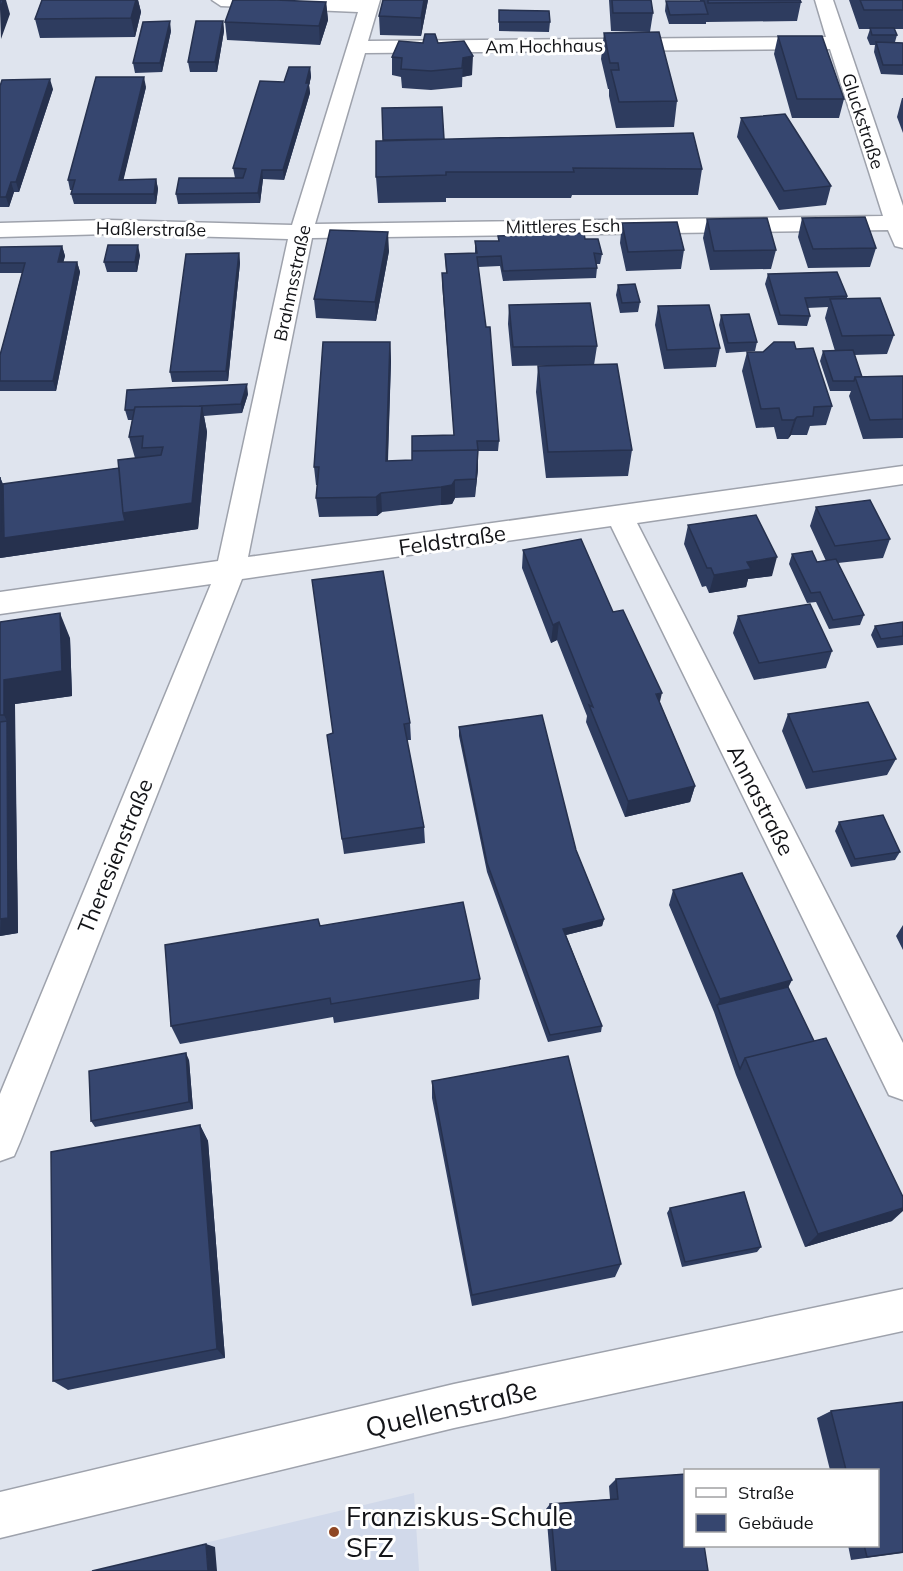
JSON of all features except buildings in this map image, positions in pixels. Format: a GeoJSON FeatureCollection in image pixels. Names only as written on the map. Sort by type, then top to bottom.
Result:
{"type":"FeatureCollection","features":[{"type":"Feature","properties":{"kind":"street"},"geometry":{"type":"LineString","coordinates":[[221,0],[370,3]]}},
{"type":"Feature","properties":{"kind":"street","name":"Gluckstraße"},"geometry":{"type":"LineString","coordinates":[[824,0],[900,232]]}},
{"type":"Feature","properties":{"kind":"street","name":"Brahmsstraße"},"geometry":{"type":"LineString","coordinates":[[231,570],[302,229],[359,46],[370,3]]}},
{"type":"Feature","properties":{"kind":"street","name":"Am Hochhaus"},"geometry":{"type":"LineString","coordinates":[[359,46],[837,43]]}},
{"type":"Feature","properties":{"kind":"street","name":"Haßlerstraße"},"geometry":{"type":"LineString","coordinates":[[0,230],[109,227],[263,232],[302,229]]}},
{"type":"Feature","properties":{"kind":"street","name":"Mittleres Esch"},"geometry":{"type":"LineString","coordinates":[[302,229],[900,232]]}},
{"type":"Feature","properties":{"kind":"street","name":"Feldstraße"},"geometry":{"type":"LineString","coordinates":[[0,603],[620,517],[903,475]]}},
{"type":"Feature","properties":{"kind":"street","name":"Annastraße"},"geometry":{"type":"LineString","coordinates":[[620,517],[903,1083]]}},
{"type":"Feature","properties":{"kind":"street","name":"Theresienstraße"},"geometry":{"type":"LineString","coordinates":[[0,1142],[7,1106],[231,570]]}},
{"type":"Feature","properties":{"kind":"street","name":"Quellenstraße"},"geometry":{"type":"LineString","coordinates":[[0,1515],[454,1406],[903,1310]]}},
{"type":"Feature","properties":{"kind":"shaded area","name":"Franziskus-Schule SFZ"},"geometry":{"type":"Polygon","coordinates":[[[414,1493],[419,1571],[88,1571],[414,1493]]]}},
{"type":"Feature","properties":{"kind":"place","name":"Franziskus-Schule SFZ"},"geometry":{"type":"Point","coordinates":[334,1532]}}]}
